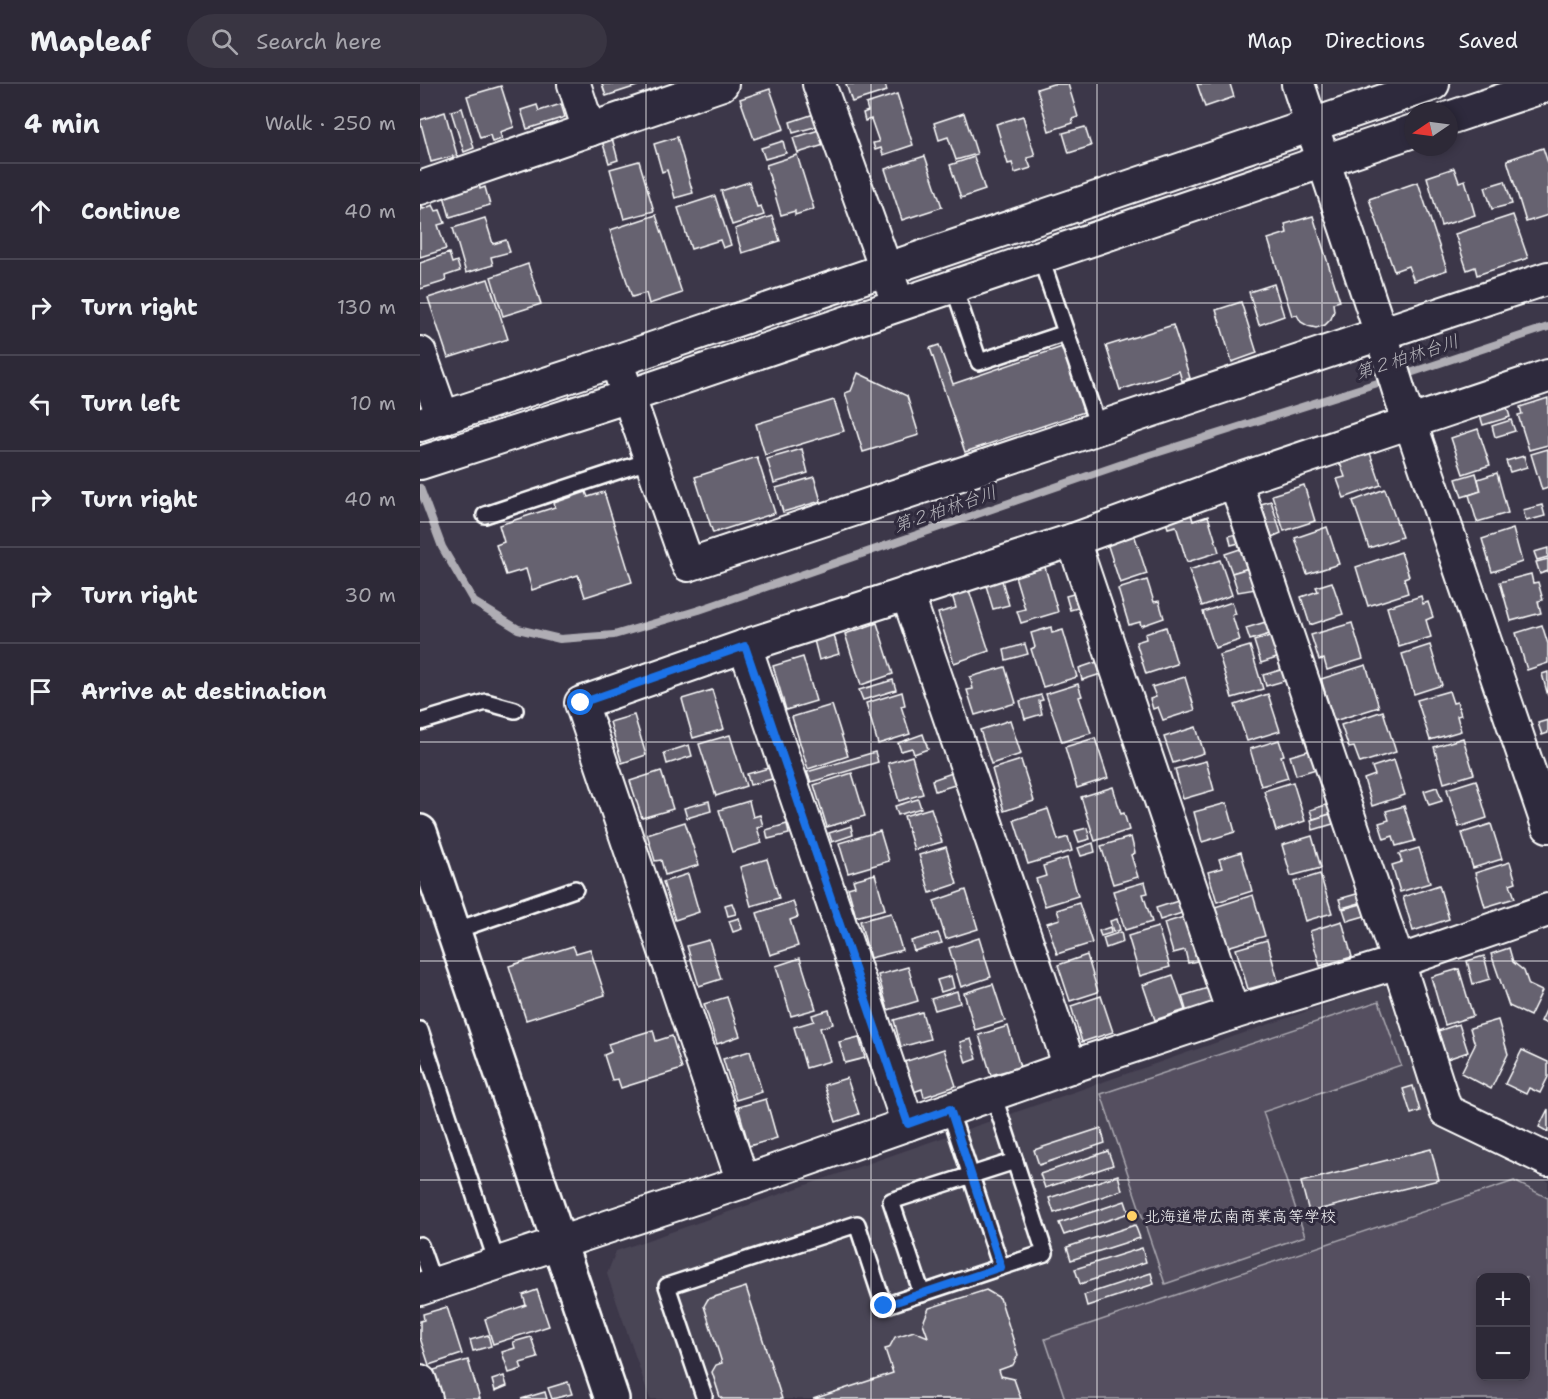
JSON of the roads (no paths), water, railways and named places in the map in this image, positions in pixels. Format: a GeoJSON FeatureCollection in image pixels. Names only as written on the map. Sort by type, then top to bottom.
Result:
{"type":"FeatureCollection","features":[{"type":"Feature","properties":{"kind":"street"},"geometry":{"type":"LineString","coordinates":[[574,84],[590,130]]}},
{"type":"Feature","properties":{"kind":"street"},"geometry":{"type":"LineString","coordinates":[[420,188],[722,84]]}},
{"type":"Feature","properties":{"kind":"street"},"geometry":{"type":"LineString","coordinates":[[819,84],[899,303]]}},
{"type":"Feature","properties":{"kind":"street"},"geometry":{"type":"LineString","coordinates":[[1298,84],[1406,412],[1548,826]]}},
{"type":"Feature","properties":{"kind":"street"},"geometry":{"type":"LineString","coordinates":[[420,353],[429,422],[616,361],[1433,84]]}},
{"type":"Feature","properties":{"kind":"street"},"geometry":{"type":"LineString","coordinates":[[1458,115],[1548,85]]}},
{"type":"Feature","properties":{"kind":"street"},"geometry":{"type":"LineString","coordinates":[[428,461],[629,396],[1404,133]]}},
{"type":"Feature","properties":{"kind":"street"},"geometry":{"type":"LineString","coordinates":[[616,361],[688,565],[1099,429],[1384,345],[1548,278]]}},
{"type":"Feature","properties":{"kind":"street"},"geometry":{"type":"LineString","coordinates":[[743,1182],[581,703],[745,646],[1073,540],[1235,481],[1406,412],[1548,376]]}},
{"type":"Feature","properties":{"kind":"street"},"geometry":{"type":"LineString","coordinates":[[1235,481],[1398,962],[1446,1111],[1548,1160]]}},
{"type":"Feature","properties":{"kind":"street"},"geometry":{"type":"LineString","coordinates":[[1073,540],[1233,1013]]}},
{"type":"Feature","properties":{"kind":"street"},"geometry":{"type":"LineString","coordinates":[[908,593],[1070,1067]]}},
{"type":"Feature","properties":{"kind":"street"},"geometry":{"type":"LineString","coordinates":[[745,646],[908,1124]]}},
{"type":"Feature","properties":{"kind":"street"},"geometry":{"type":"LineString","coordinates":[[420,832],[612,1399]]}},
{"type":"Feature","properties":{"kind":"street"},"geometry":{"type":"LineString","coordinates":[[427,1287],[743,1182],[1070,1067],[1398,962],[1548,910]]}},
{"type":"Feature","properties":{"kind":"street"},"geometry":{"type":"LineString","coordinates":[[420,1381],[426,1399]]}},
{"type":"Feature","properties":{"kind":"lane"},"geometry":{"type":"LineString","coordinates":[[1040,256],[1099,429]]}},
{"type":"Feature","properties":{"kind":"lane"},"geometry":{"type":"LineString","coordinates":[[953,285],[979,362],[1066,333]]}},
{"type":"Feature","properties":{"kind":"lane"},"geometry":{"type":"LineString","coordinates":[[485,514],[651,460]]}},
{"type":"Feature","properties":{"kind":"lane"},"geometry":{"type":"LineString","coordinates":[[420,722],[486,702],[515,710]]}},
{"type":"Feature","properties":{"kind":"lane"},"geometry":{"type":"LineString","coordinates":[[454,931],[575,889]]}},
{"type":"Feature","properties":{"kind":"lane"},"geometry":{"type":"LineString","coordinates":[[420,1030],[497,1263]]}},
{"type":"Feature","properties":{"kind":"lane"},"geometry":{"type":"LineString","coordinates":[[704,1396],[667,1286],[857,1224],[884,1306],[1045,1253],[993,1094]]}},
{"type":"Feature","properties":{"kind":"lane"},"geometry":{"type":"LineString","coordinates":[[950,1109],[1001,1267]]}},
{"type":"Feature","properties":{"kind":"lane"},"geometry":{"type":"LineString","coordinates":[[922,1293],[891,1202],[1015,1161]]}},
{"type":"Feature","properties":{"kind":"lane"},"geometry":{"type":"LineString","coordinates":[[420,1245],[427,1287]]}},
{"type":"Feature","properties":{"kind":"waterway","name":"第２柏林台川"},"geometry":{"type":"LineString","coordinates":[[1401,376],[1548,327]]}},
{"type":"Feature","properties":{"kind":"waterway","name":"第２柏林台川"},"geometry":{"type":"LineString","coordinates":[[420,488],[442,547],[474,602],[518,629],[560,639],[614,635],[699,610],[1131,461],[1387,380]]}},
{"type":"Feature","properties":{"kind":"place","name":"北海道帯広南商業高等学校"},"geometry":{"type":"Point","coordinates":[1132,1216]}}]}
